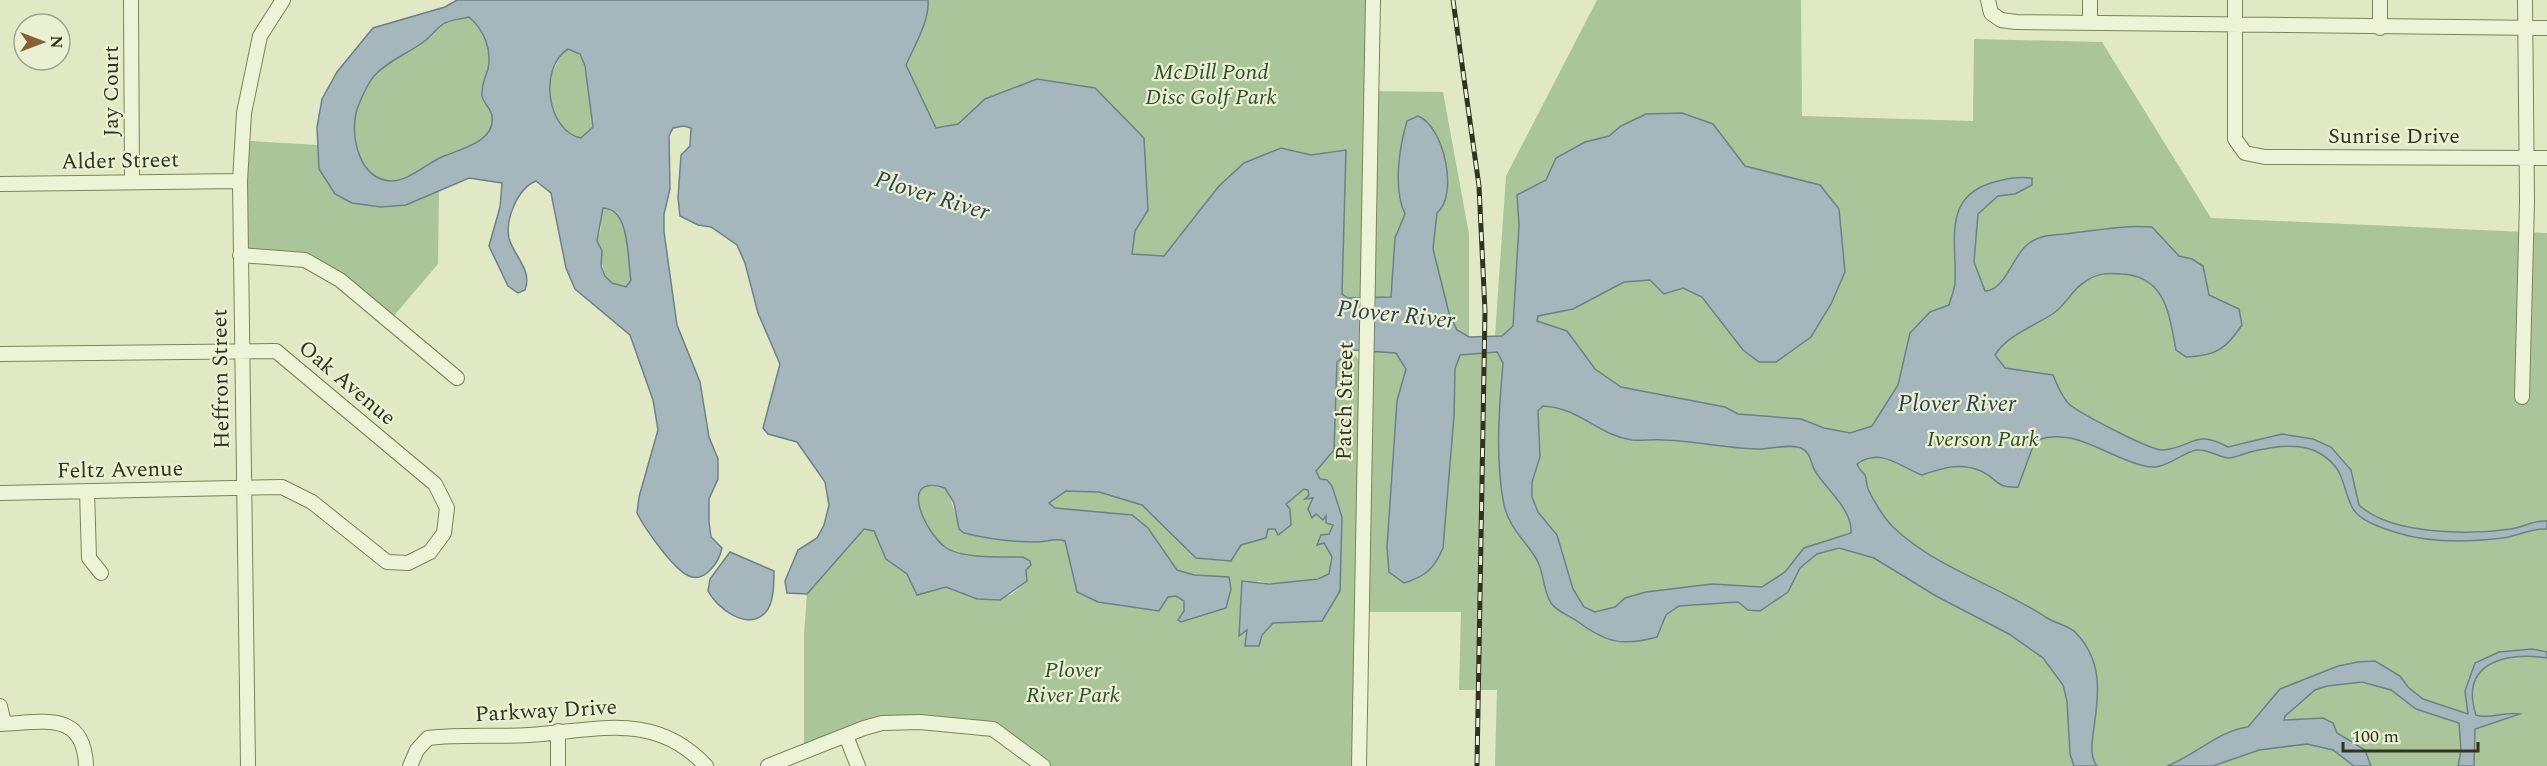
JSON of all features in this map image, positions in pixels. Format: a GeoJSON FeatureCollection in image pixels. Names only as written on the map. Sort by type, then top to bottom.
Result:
{"type":"FeatureCollection","features":[{"type":"Feature","properties":{"kind":"street","name":"Jay Court"},"geometry":{"type":"LineString","coordinates":[[131,0],[132,181]]}},
{"type":"Feature","properties":{"kind":"street","name":"Heffron Street"},"geometry":{"type":"LineString","coordinates":[[248,766],[245,488],[240,351],[240,181],[244,113],[260,36],[283,0]]}},
{"type":"Feature","properties":{"kind":"street","name":"Patch Street"},"geometry":{"type":"LineString","coordinates":[[1359,766],[1373,0]]}},
{"type":"Feature","properties":{"kind":"street"},"geometry":{"type":"LineString","coordinates":[[2090,0],[2090,23]]}},
{"type":"Feature","properties":{"kind":"street"},"geometry":{"type":"LineString","coordinates":[[2235,0],[2235,25]]}},
{"type":"Feature","properties":{"kind":"street"},"geometry":{"type":"LineString","coordinates":[[2380,0],[2380,28]]}},
{"type":"Feature","properties":{"kind":"street"},"geometry":{"type":"LineString","coordinates":[[2522,397],[2526,158],[2525,0]]}},
{"type":"Feature","properties":{"kind":"street"},"geometry":{"type":"LineString","coordinates":[[1989,7],[2001,20],[2016,22],[2380,28],[2547,28]]}},
{"type":"Feature","properties":{"kind":"street","name":"Sunrise Drive"},"geometry":{"type":"LineString","coordinates":[[2235,25],[2234,131],[2236,143],[2250,156],[2547,158]]}},
{"type":"Feature","properties":{"kind":"street","name":"Alder Street"},"geometry":{"type":"LineString","coordinates":[[0,184],[240,181]]}},
{"type":"Feature","properties":{"kind":"street"},"geometry":{"type":"LineString","coordinates":[[240,255],[305,260],[340,280],[457,378]]}},
{"type":"Feature","properties":{"kind":"street","name":"Oak Avenue"},"geometry":{"type":"LineString","coordinates":[[0,354],[276,351],[435,484],[447,508],[444,533],[430,552]]}},
{"type":"Feature","properties":{"kind":"street","name":"Feltz Avenue"},"geometry":{"type":"LineString","coordinates":[[0,493],[282,487],[312,502],[387,562],[408,563],[430,552]]}},
{"type":"Feature","properties":{"kind":"street"},"geometry":{"type":"LineString","coordinates":[[87,491],[89,558],[101,573]]}},
{"type":"Feature","properties":{"kind":"street"},"geometry":{"type":"LineString","coordinates":[[0,706],[2,723],[59,723],[76,730],[85,748],[86,766]]}},
{"type":"Feature","properties":{"kind":"street"},"geometry":{"type":"LineString","coordinates":[[768,766],[882,723],[901,722],[942,723],[993,729],[1043,766]]}},
{"type":"Feature","properties":{"kind":"street","name":"Parkway Drive"},"geometry":{"type":"LineString","coordinates":[[410,766],[417,750],[428,738],[530,735],[624,726],[663,734],[691,749],[706,766]]}},
{"type":"Feature","properties":{"kind":"street"},"geometry":{"type":"LineString","coordinates":[[558,731],[558,766]]}},
{"type":"Feature","properties":{"kind":"street"},"geometry":{"type":"LineString","coordinates":[[846,736],[858,766]]}},
{"type":"Feature","properties":{"kind":"green space","name":"Iverson Park"},"geometry":{"type":"Polygon","coordinates":[[[928,0],[1369,0],[1367,91],[1443,92],[1469,234],[1469,337],[1495,336],[1506,176],[1597,0],[1801,0],[1802,116],[1973,121],[1974,39],[2102,42],[2211,218],[2547,233],[2547,766],[1495,766],[1497,690],[1459,690],[1461,612],[1363,612],[1359,766],[1043,766],[993,729],[901,722],[804,753],[804,634],[807,594],[864,529],[874,531],[886,559],[907,574],[917,595],[946,587],[977,599],[1011,595],[1027,581],[1023,557],[970,555],[944,546],[929,527],[918,503],[919,493],[925,486],[945,488],[964,533],[1009,541],[1037,542],[1058,539],[1066,541],[1077,592],[1176,596],[1184,601],[1184,611],[1179,620],[1181,622],[1193,616],[1215,612],[1229,578],[1194,575],[1177,570],[1148,528],[1132,515],[1055,508],[1048,503],[1066,491],[1099,492],[1142,505],[1155,516],[1241,545],[1265,538],[1267,529],[1275,528],[1277,534],[1290,515],[1286,504],[1304,489],[1308,490],[1308,498],[1313,498],[1308,509],[1313,517],[1316,514],[1323,520],[1326,516],[1333,525],[1324,542],[1333,558],[1329,574],[1294,583],[1275,584],[1259,581],[1242,600],[1240,634],[1247,630],[1247,634],[1261,635],[1273,623],[1322,621],[1342,517],[1327,480],[1320,479],[1316,470],[1334,450],[1337,362],[1352,350],[1362,365],[1363,298],[1348,298],[1342,294],[1346,150],[1311,155],[1281,148],[1244,163],[1219,186],[1164,256],[1132,254],[1135,231],[1148,210],[985,99],[958,124],[936,128],[906,65],[924,25],[928,0]]]}},
{"type":"Feature","properties":{"kind":"green space"},"geometry":{"type":"Polygon","coordinates":[[[469,17],[483,34],[488,47],[489,62],[482,92],[492,116],[489,131],[471,145],[442,157],[406,178],[391,181],[380,179],[365,165],[356,145],[356,113],[366,89],[380,70],[420,45],[443,24],[469,17]]]}},
{"type":"Feature","properties":{"kind":"green space"},"geometry":{"type":"Polygon","coordinates":[[[565,50],[578,53],[587,77],[593,128],[581,138],[573,135],[561,125],[551,102],[552,76],[565,50]]]}},
{"type":"Feature","properties":{"kind":"green space"},"geometry":{"type":"Polygon","coordinates":[[[250,141],[318,145],[319,170],[406,205],[439,191],[438,264],[392,318],[330,269],[249,252],[245,242],[246,168],[250,141]]]}},
{"type":"Feature","properties":{"kind":"green space"},"geometry":{"type":"Polygon","coordinates":[[[606,208],[620,220],[624,229],[631,281],[626,287],[611,283],[604,271],[597,241],[601,228],[600,209],[606,208]]]}},
{"type":"Feature","properties":{"kind":"water","name":"Plover River"},"geometry":{"type":"Polygon","coordinates":[[[457,0],[928,0],[924,25],[906,65],[936,128],[958,124],[985,99],[1037,79],[1095,88],[1144,138],[1148,210],[1135,231],[1132,254],[1164,256],[1219,186],[1244,163],[1281,148],[1311,155],[1346,150],[1342,294],[1348,298],[1391,297],[1395,238],[1405,214],[1399,193],[1398,168],[1407,121],[1418,116],[1427,122],[1435,133],[1446,162],[1447,192],[1444,204],[1437,213],[1433,249],[1449,313],[1457,330],[1469,337],[1502,336],[1513,326],[1519,225],[1517,195],[1546,180],[1556,158],[1585,142],[1609,136],[1621,126],[1646,114],[1682,113],[1713,124],[1745,166],[1820,185],[1839,209],[1845,272],[1831,304],[1811,337],[1776,362],[1759,362],[1743,350],[1702,297],[1683,288],[1664,294],[1650,280],[1624,282],[1573,309],[1538,316],[1537,321],[1567,331],[1595,369],[1621,387],[1725,407],[1738,414],[1801,419],[1824,428],[1850,433],[1872,426],[1898,385],[1910,333],[1930,312],[1949,305],[1955,285],[1955,224],[1965,199],[1975,190],[1991,183],[2011,178],[2032,178],[2032,185],[2015,194],[1998,196],[1978,214],[1974,262],[1985,291],[1992,289],[2004,279],[2022,249],[2033,240],[2049,235],[2112,228],[2152,227],[2179,256],[2192,259],[2203,266],[2209,295],[2239,309],[2242,325],[2231,340],[2219,350],[2205,355],[2186,357],[2176,350],[2171,323],[2163,299],[2156,289],[2136,276],[2103,274],[2081,284],[2054,313],[2022,331],[2000,348],[1995,355],[2005,368],[2053,375],[2063,397],[2074,408],[2156,449],[2173,448],[2201,439],[2208,439],[2228,447],[2282,434],[2313,439],[2331,447],[2351,470],[2359,505],[2373,515],[2390,522],[2432,530],[2474,532],[2511,529],[2547,521],[2547,529],[2503,538],[2464,541],[2423,539],[2386,529],[2372,524],[2355,512],[2339,472],[2329,460],[2313,450],[2295,446],[2267,448],[2228,458],[2197,450],[2161,466],[2152,467],[2135,463],[2071,438],[2047,437],[2035,441],[2018,487],[2001,485],[1981,471],[1966,467],[1944,468],[1922,475],[1882,458],[1874,457],[1857,464],[1865,475],[1868,489],[1882,514],[1910,542],[1948,566],[2028,606],[2050,620],[2066,626],[2075,632],[2089,650],[2096,670],[2098,689],[2092,742],[2093,756],[2097,766],[2074,766],[2070,754],[2067,701],[2063,685],[2043,658],[2009,634],[1936,596],[1874,558],[1839,548],[1817,554],[1800,568],[1788,592],[1760,611],[1748,610],[1738,602],[1679,606],[1666,615],[1657,637],[1634,642],[1605,638],[1556,609],[1548,598],[1537,560],[1514,528],[1504,505],[1499,470],[1499,416],[1503,363],[1497,352],[1460,355],[1455,369],[1454,416],[1443,548],[1428,571],[1404,583],[1389,572],[1387,547],[1397,401],[1406,369],[1396,353],[1352,350],[1337,362],[1334,450],[1316,471],[1320,479],[1327,480],[1332,486],[1342,517],[1340,591],[1322,621],[1273,623],[1262,635],[1259,646],[1245,646],[1247,630],[1239,636],[1242,581],[1269,584],[1318,579],[1329,574],[1332,557],[1324,543],[1317,545],[1321,535],[1329,534],[1333,525],[1326,523],[1326,516],[1323,520],[1316,514],[1312,518],[1308,509],[1313,498],[1305,499],[1309,495],[1308,490],[1304,489],[1286,504],[1290,509],[1291,525],[1278,535],[1275,529],[1268,529],[1266,538],[1241,545],[1231,561],[1196,558],[1142,505],[1099,492],[1066,491],[1049,503],[1055,508],[1132,515],[1148,528],[1177,570],[1194,575],[1229,577],[1231,589],[1226,608],[1181,622],[1178,620],[1184,611],[1184,601],[1176,596],[1168,597],[1159,611],[1098,602],[1077,592],[1065,541],[1058,539],[1037,542],[1009,541],[964,533],[959,529],[954,503],[945,488],[930,486],[922,489],[918,496],[920,507],[930,530],[945,547],[961,554],[982,557],[1023,557],[1030,561],[1031,565],[1026,570],[1027,581],[1000,600],[977,599],[946,587],[917,595],[907,574],[886,559],[874,531],[864,529],[807,594],[787,593],[785,581],[798,550],[817,538],[824,525],[829,505],[825,482],[797,442],[768,434],[763,428],[780,364],[758,313],[745,263],[737,245],[711,227],[698,225],[680,216],[678,198],[681,155],[690,146],[691,128],[684,126],[673,128],[669,136],[670,189],[664,214],[664,232],[677,325],[700,382],[709,437],[718,459],[718,479],[709,499],[709,522],[711,537],[722,548],[718,560],[705,575],[693,577],[681,571],[667,556],[652,538],[637,513],[639,497],[658,430],[653,400],[630,335],[575,289],[566,268],[551,193],[536,181],[518,197],[511,213],[509,238],[525,269],[527,283],[525,290],[518,293],[508,286],[489,246],[500,207],[502,183],[469,178],[406,205],[381,207],[352,203],[335,194],[319,169],[317,127],[322,99],[337,72],[373,28],[445,7],[457,0]],[[469,17],[443,24],[420,45],[380,70],[374,76],[359,104],[355,123],[356,145],[365,165],[380,179],[391,181],[412,175],[438,159],[476,143],[489,132],[492,116],[482,92],[489,62],[486,40],[469,17]],[[568,49],[559,58],[553,70],[550,98],[560,124],[569,133],[581,138],[593,127],[585,66],[580,54],[568,49]],[[603,208],[597,241],[602,251],[601,266],[605,276],[612,283],[626,287],[631,280],[623,226],[619,217],[603,208]],[[1543,406],[1538,411],[1540,457],[1532,482],[1532,497],[1538,512],[1557,535],[1573,589],[1584,607],[1595,612],[1615,607],[1625,598],[1646,592],[1712,584],[1762,587],[1785,572],[1804,548],[1851,533],[1848,516],[1815,471],[1807,453],[1801,448],[1791,446],[1756,449],[1676,441],[1632,440],[1609,433],[1568,411],[1543,406]]]}},
{"type":"Feature","properties":{"kind":"water"},"geometry":{"type":"Polygon","coordinates":[[[730,552],[774,571],[770,604],[765,613],[757,618],[749,620],[733,615],[718,604],[708,591],[710,579],[730,552]]]}},
{"type":"Feature","properties":{"kind":"water"},"geometry":{"type":"Polygon","coordinates":[[[2532,649],[2547,652],[2547,658],[2531,656],[2502,659],[2490,664],[2480,672],[2474,683],[2472,697],[2476,715],[2486,717],[2520,714],[2475,729],[2474,766],[2458,766],[2461,751],[2459,723],[2416,709],[2391,690],[2362,682],[2327,686],[2315,690],[2285,716],[2284,720],[2323,718],[2333,723],[2337,733],[2365,750],[2371,766],[2354,766],[2333,750],[2307,744],[2259,750],[2213,766],[2167,766],[2227,733],[2248,727],[2280,689],[2338,666],[2375,661],[2400,676],[2408,687],[2423,699],[2468,714],[2465,691],[2475,663],[2499,652],[2532,649]]]}},
{"type":"Feature","properties":{"kind":"railway"},"geometry":{"type":"LineString","coordinates":[[1453,0],[1479,186],[1485,311],[1477,766]]}},
{"type":"Feature","properties":{"kind":"park label","name":"McDill Pond Disc Golf Park"},"geometry":{"type":"Point","coordinates":[1211,84]}},
{"type":"Feature","properties":{"kind":"park label","name":"Plover River Park"},"geometry":{"type":"Point","coordinates":[1073,682]}}]}
